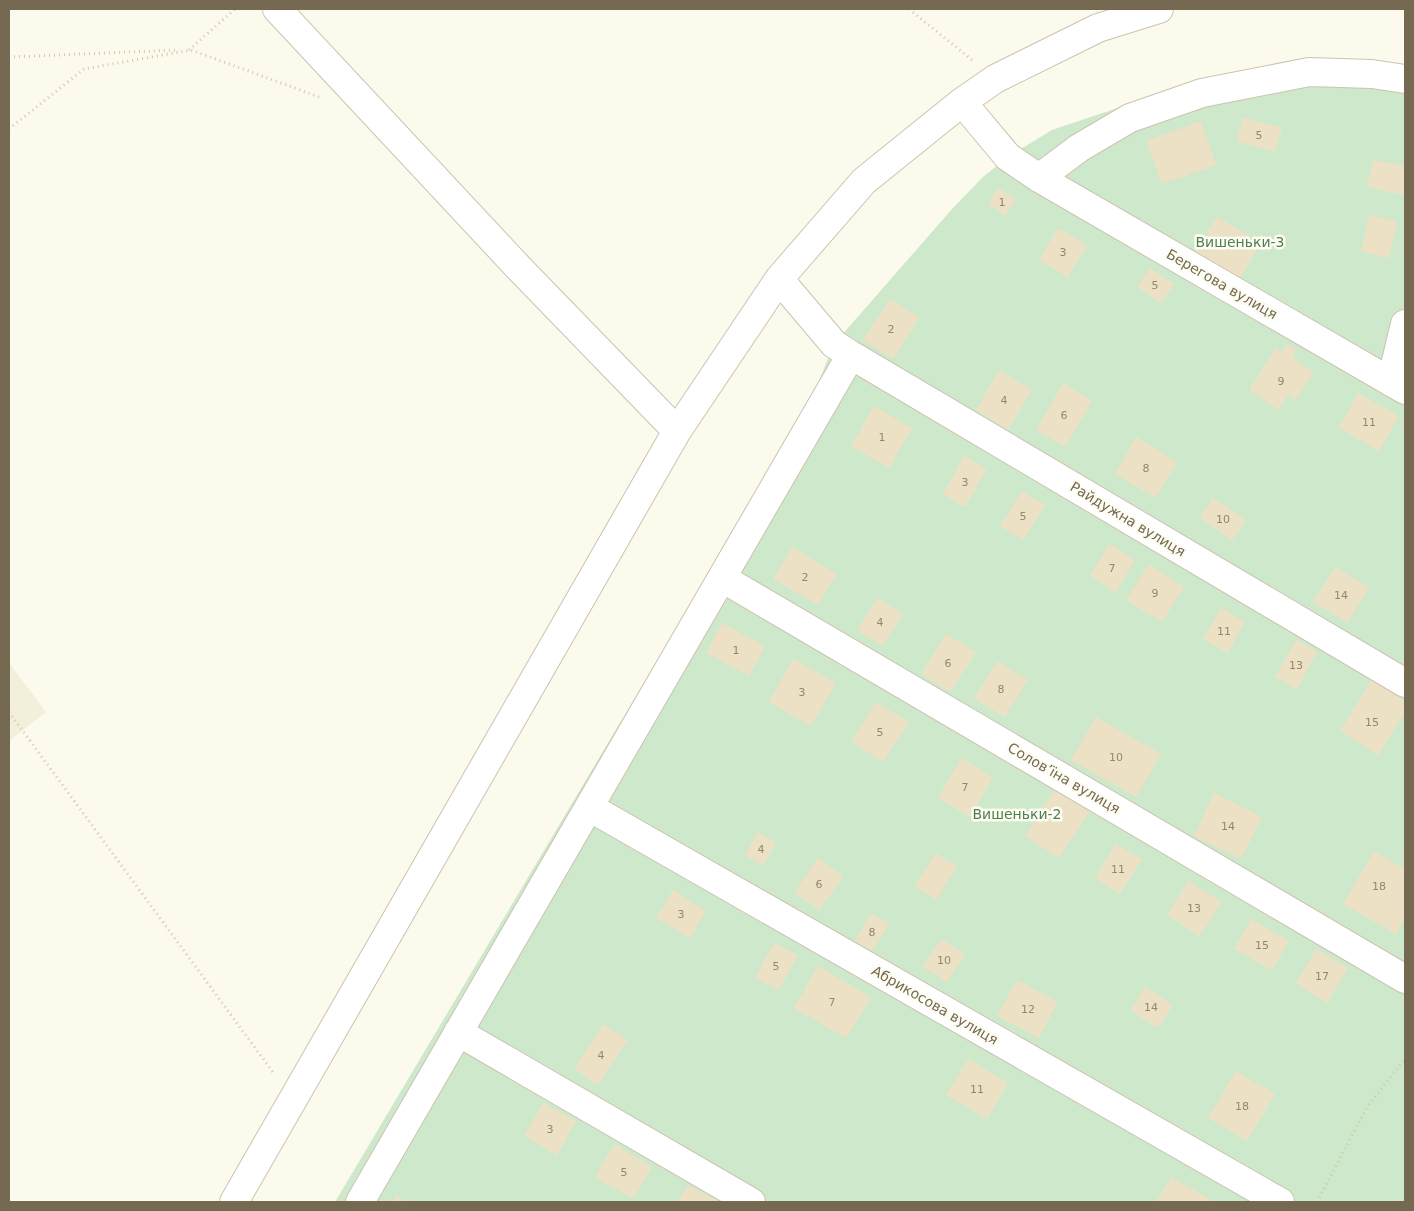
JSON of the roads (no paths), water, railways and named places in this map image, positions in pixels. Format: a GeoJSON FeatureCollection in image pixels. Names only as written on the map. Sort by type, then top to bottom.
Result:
{"type":"FeatureCollection","features":[{"type":"Feature","properties":{"kind":"street"},"geometry":{"type":"LineString","coordinates":[[277,9],[517,266],[677,431]]}},
{"type":"Feature","properties":{"kind":"street"},"geometry":{"type":"LineString","coordinates":[[234,1202],[677,431],[780,279],[864,181],[962,102],[995,79],[1098,28],[1159,9]]}},
{"type":"Feature","properties":{"kind":"street"},"geometry":{"type":"LineString","coordinates":[[1039,178],[1079,148],[1130,118],[1202,92],[1309,72],[1372,74],[1405,79]]}},
{"type":"Feature","properties":{"kind":"street","name":"Берегова вулиця"},"geometry":{"type":"LineString","coordinates":[[962,102],[1008,157],[1039,178],[1398,386]]}},
{"type":"Feature","properties":{"kind":"street","name":"Райдужна вулиця"},"geometry":{"type":"LineString","coordinates":[[780,279],[834,344],[851,356],[1405,683]]}},
{"type":"Feature","properties":{"kind":"street"},"geometry":{"type":"LineString","coordinates":[[1398,386],[1405,324]]}},
{"type":"Feature","properties":{"kind":"street"},"geometry":{"type":"LineString","coordinates":[[360,1202],[851,356]]}},
{"type":"Feature","properties":{"kind":"street","name":"Соловʼїна вулиця"},"geometry":{"type":"LineString","coordinates":[[722,578],[1405,979]]}},
{"type":"Feature","properties":{"kind":"street","name":"Абрикосова вулиця"},"geometry":{"type":"LineString","coordinates":[[589,807],[1280,1202]]}},
{"type":"Feature","properties":{"kind":"street"},"geometry":{"type":"LineString","coordinates":[[458,1032],[751,1202]]}},
{"type":"Feature","properties":{"kind":"park label","name":"Вишеньки-3"},"geometry":{"type":"Point","coordinates":[1240,242]}},
{"type":"Feature","properties":{"kind":"park label","name":"Вишеньки-2"},"geometry":{"type":"Point","coordinates":[1017,814]}}]}
